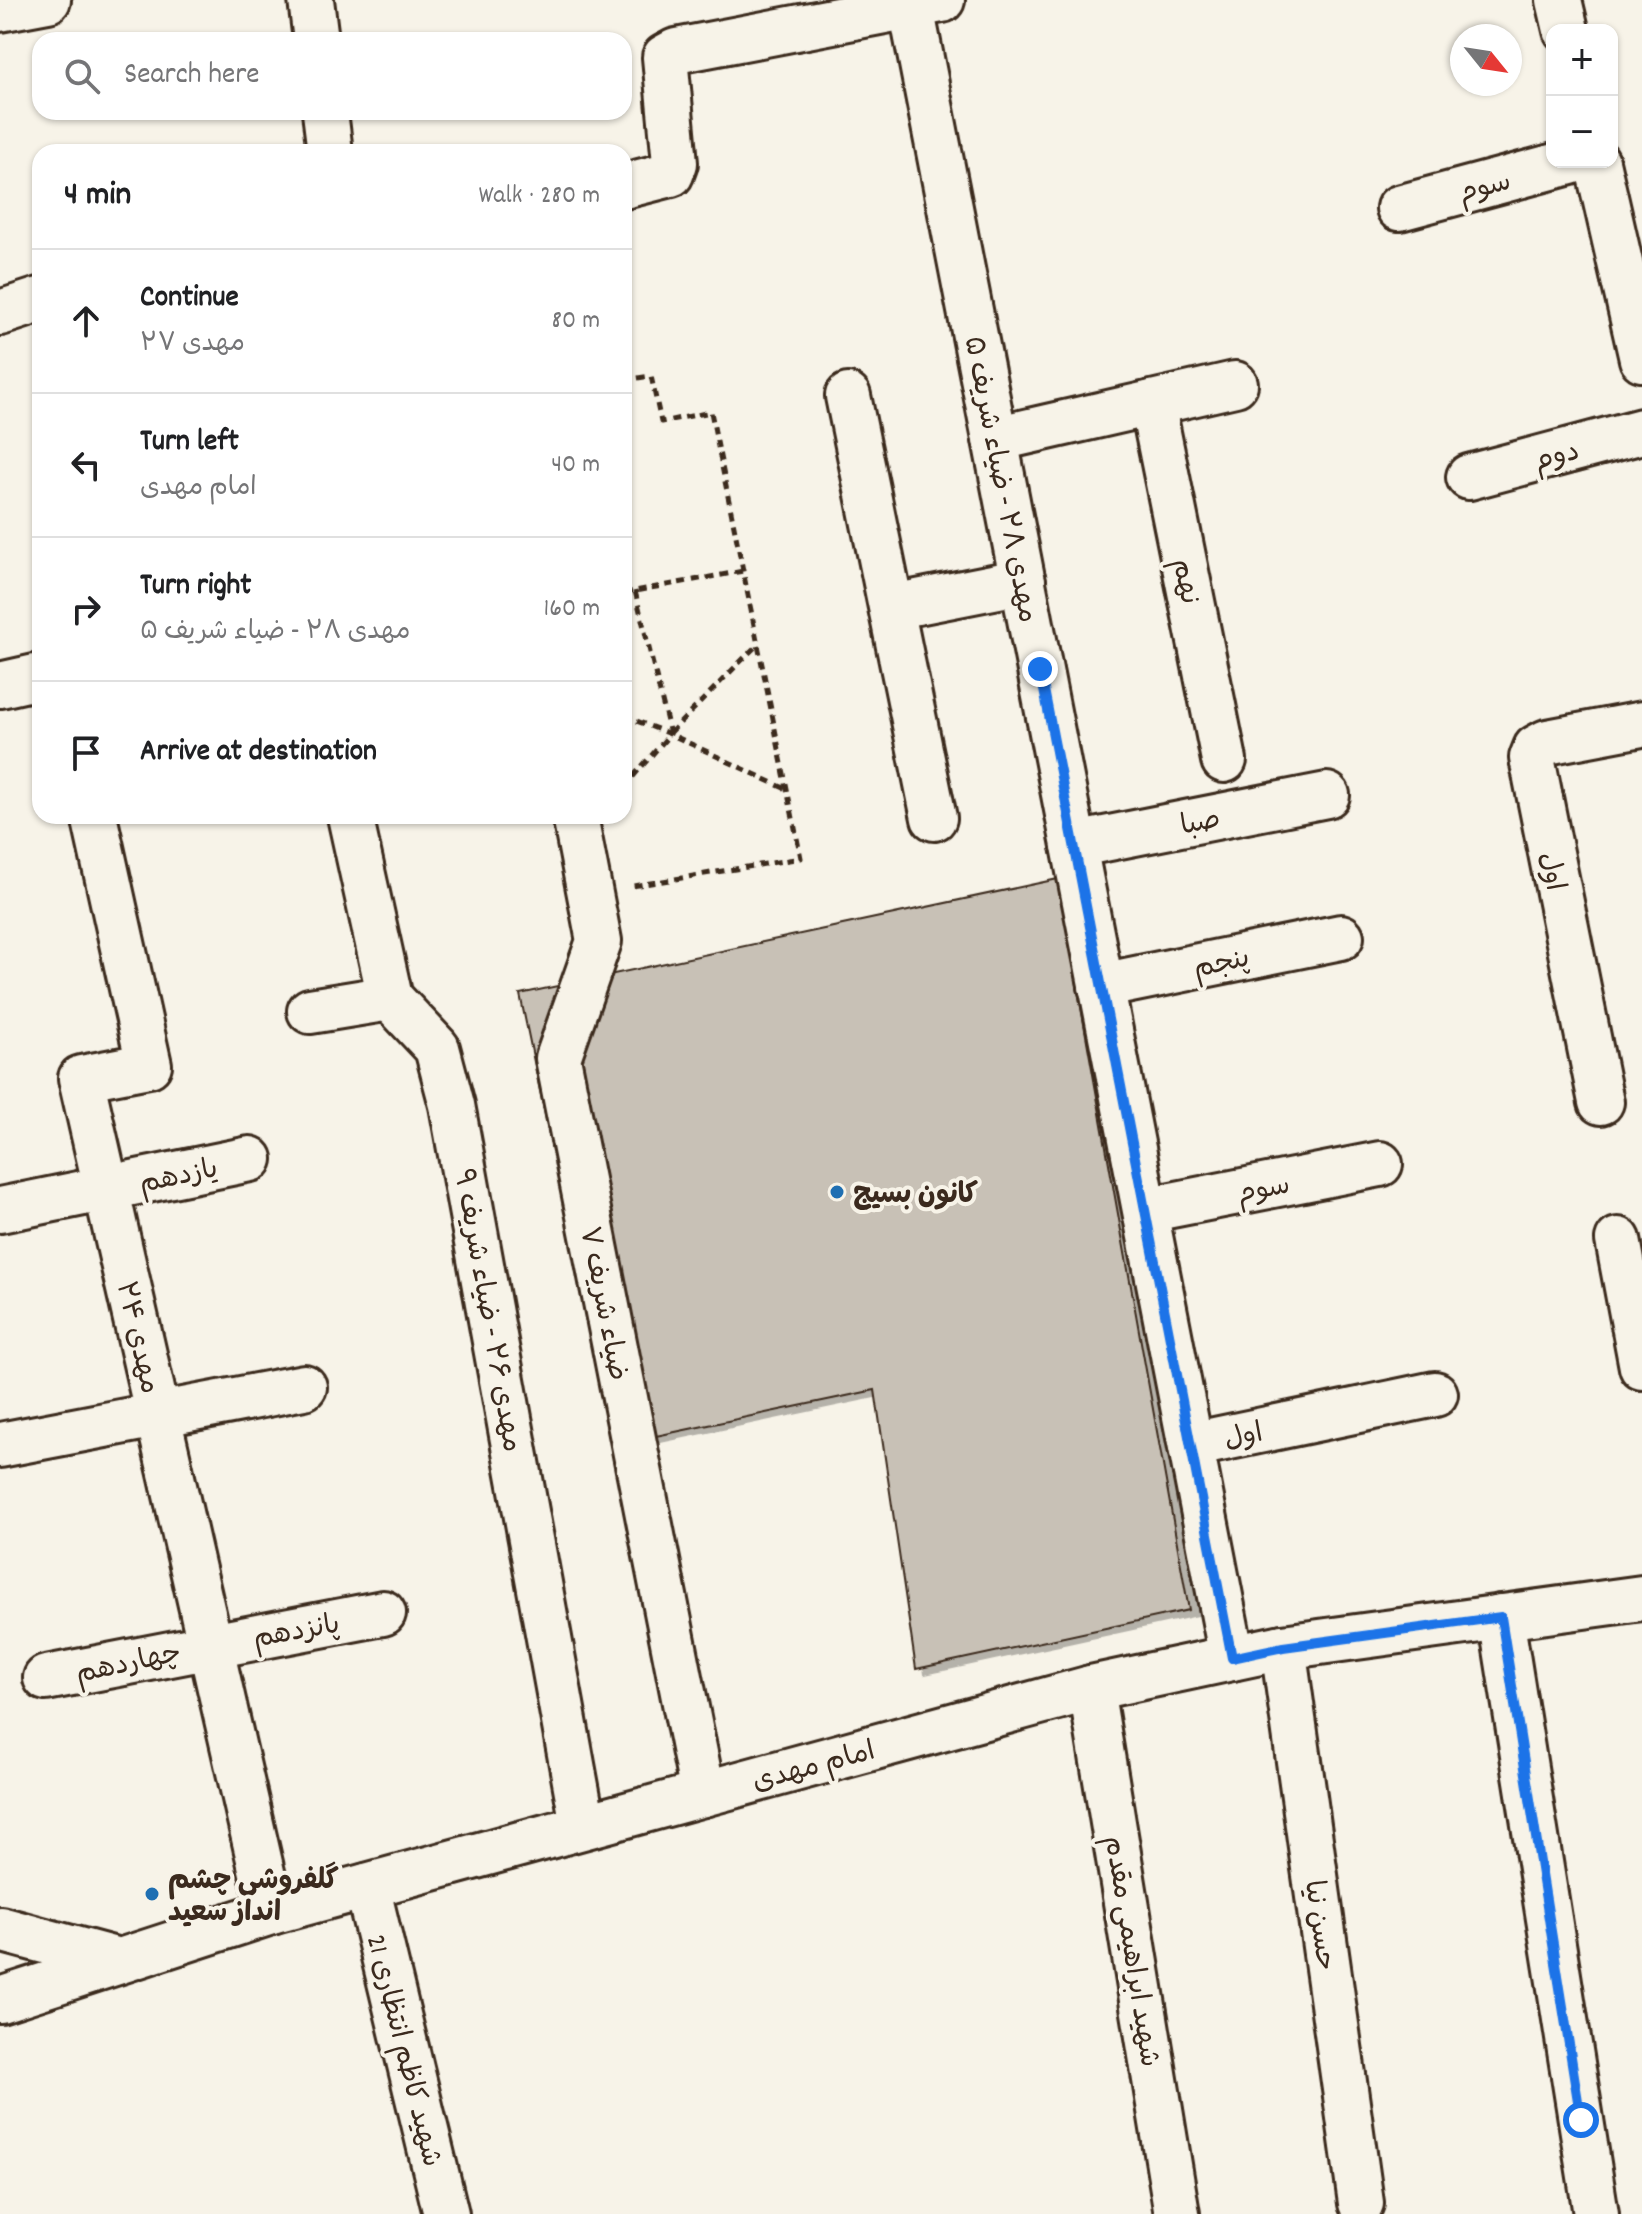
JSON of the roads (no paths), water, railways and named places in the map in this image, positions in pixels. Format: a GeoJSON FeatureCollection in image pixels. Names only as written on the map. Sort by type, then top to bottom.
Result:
{"type":"FeatureCollection","features":[{"type":"Feature","properties":{"kind":"street"},"geometry":{"type":"LineString","coordinates":[[0,9],[48,0]]}},
{"type":"Feature","properties":{"kind":"street"},"geometry":{"type":"LineString","coordinates":[[311,0],[315,32]]}},
{"type":"Feature","properties":{"kind":"street"},"geometry":{"type":"LineString","coordinates":[[1559,0],[1565,24]]}},
{"type":"Feature","properties":{"kind":"street"},"geometry":{"type":"LineString","coordinates":[[632,184],[671,174],[675,163],[665,57],[676,51],[927,3]]}},
{"type":"Feature","properties":{"kind":"street","name":"مهدی ۲۸ - ضیاء شریف ۵"},"geometry":{"type":"LineString","coordinates":[[927,3],[995,439],[1232,1658]]}},
{"type":"Feature","properties":{"kind":"street"},"geometry":{"type":"LineString","coordinates":[[326,120],[329,144]]}},
{"type":"Feature","properties":{"kind":"street","name":"سوم"},"geometry":{"type":"LineString","coordinates":[[1399,208],[1548,168]]}},
{"type":"Feature","properties":{"kind":"street"},"geometry":{"type":"LineString","coordinates":[[1598,168],[1642,359]]}},
{"type":"Feature","properties":{"kind":"street"},"geometry":{"type":"LineString","coordinates":[[0,313],[32,303]]}},
{"type":"Feature","properties":{"kind":"street"},"geometry":{"type":"LineString","coordinates":[[995,439],[1235,384]]}},
{"type":"Feature","properties":{"kind":"street"},"geometry":{"type":"LineString","coordinates":[[848,396],[934,818]]}},
{"type":"Feature","properties":{"kind":"street","name":"نهم"},"geometry":{"type":"LineString","coordinates":[[1152,403],[1224,760]]}},
{"type":"Feature","properties":{"kind":"street","name":"دوم"},"geometry":{"type":"LineString","coordinates":[[1469,477],[1642,431]]}},
{"type":"Feature","properties":{"kind":"street"},"geometry":{"type":"LineString","coordinates":[[892,607],[1023,581]]}},
{"type":"Feature","properties":{"kind":"street"},"geometry":{"type":"LineString","coordinates":[[0,685],[32,678]]}},
{"type":"Feature","properties":{"kind":"street","name":"اول"},"geometry":{"type":"LineString","coordinates":[[1601,1102],[1532,758],[1536,748],[1547,742],[1642,724]]}},
{"type":"Feature","properties":{"kind":"street","name":"صبا"},"geometry":{"type":"LineString","coordinates":[[1074,845],[1327,795]]}},
{"type":"Feature","properties":{"kind":"street","name":"مهدی ۲۴"},"geometry":{"type":"LineString","coordinates":[[96,824],[149,1065],[81,1078],[271,1912]]}},
{"type":"Feature","properties":{"kind":"street"},"geometry":{"type":"LineString","coordinates":[[310,1011],[390,998],[352,824]]}},
{"type":"Feature","properties":{"kind":"street","name":"ضیاء شریف ۷"},"geometry":{"type":"LineString","coordinates":[[576,824],[599,941],[558,1058],[703,1794]]}},
{"type":"Feature","properties":{"kind":"street","name":"پنجم"},"geometry":{"type":"LineString","coordinates":[[1101,986],[1341,937]]}},
{"type":"Feature","properties":{"kind":"street","name":"مهدی ۲۶ - ضیاء شریف ۹"},"geometry":{"type":"LineString","coordinates":[[390,998],[437,1048],[452,1105],[583,1825]]}},
{"type":"Feature","properties":{"kind":"street","name":"یازدهم"},"geometry":{"type":"LineString","coordinates":[[0,1210],[250,1159]]}},
{"type":"Feature","properties":{"kind":"street","name":"سوم"},"geometry":{"type":"LineString","coordinates":[[1146,1210],[1380,1164]]}},
{"type":"Feature","properties":{"kind":"street"},"geometry":{"type":"LineString","coordinates":[[1618,1240],[1642,1367]]}},
{"type":"Feature","properties":{"kind":"street"},"geometry":{"type":"LineString","coordinates":[[0,1445],[304,1387]]}},
{"type":"Feature","properties":{"kind":"street","name":"اول"},"geometry":{"type":"LineString","coordinates":[[1191,1445],[1435,1394]]}},
{"type":"Feature","properties":{"kind":"street","name":"امام مهدی"},"geometry":{"type":"LineString","coordinates":[[0,2000],[115,1960],[271,1912],[1091,1688],[1283,1647],[1642,1598]]}},
{"type":"Feature","properties":{"kind":"street","name":"پانزدهم"},"geometry":{"type":"LineString","coordinates":[[209,1644],[383,1613]]}},
{"type":"Feature","properties":{"kind":"street"},"geometry":{"type":"LineString","coordinates":[[1501,1617],[1596,2214]]}},
{"type":"Feature","properties":{"kind":"street","name":"چهاردهم"},"geometry":{"type":"LineString","coordinates":[[46,1678],[209,1644]]}},
{"type":"Feature","properties":{"kind":"street","name":"حسن نیا"},"geometry":{"type":"LineString","coordinates":[[1283,1647],[1361,2203]]}},
{"type":"Feature","properties":{"kind":"street","name":"شهید ابراهیمی مقدم"},"geometry":{"type":"LineString","coordinates":[[1091,1688],[1177,2214]]}},
{"type":"Feature","properties":{"kind":"street","name":"شهید کاظم انتظاری 21"},"geometry":{"type":"LineString","coordinates":[[367,1886],[446,2214]]}},
{"type":"Feature","properties":{"kind":"street"},"geometry":{"type":"LineString","coordinates":[[0,1929],[115,1960]]}},
{"type":"Feature","properties":{"kind":"place","name":"کانون بسیج"},"geometry":{"type":"Point","coordinates":[837,1192]}},
{"type":"Feature","properties":{"kind":"place","name":"گلفروشی چشم انداز سعید"},"geometry":{"type":"Point","coordinates":[152,1894]}}]}
